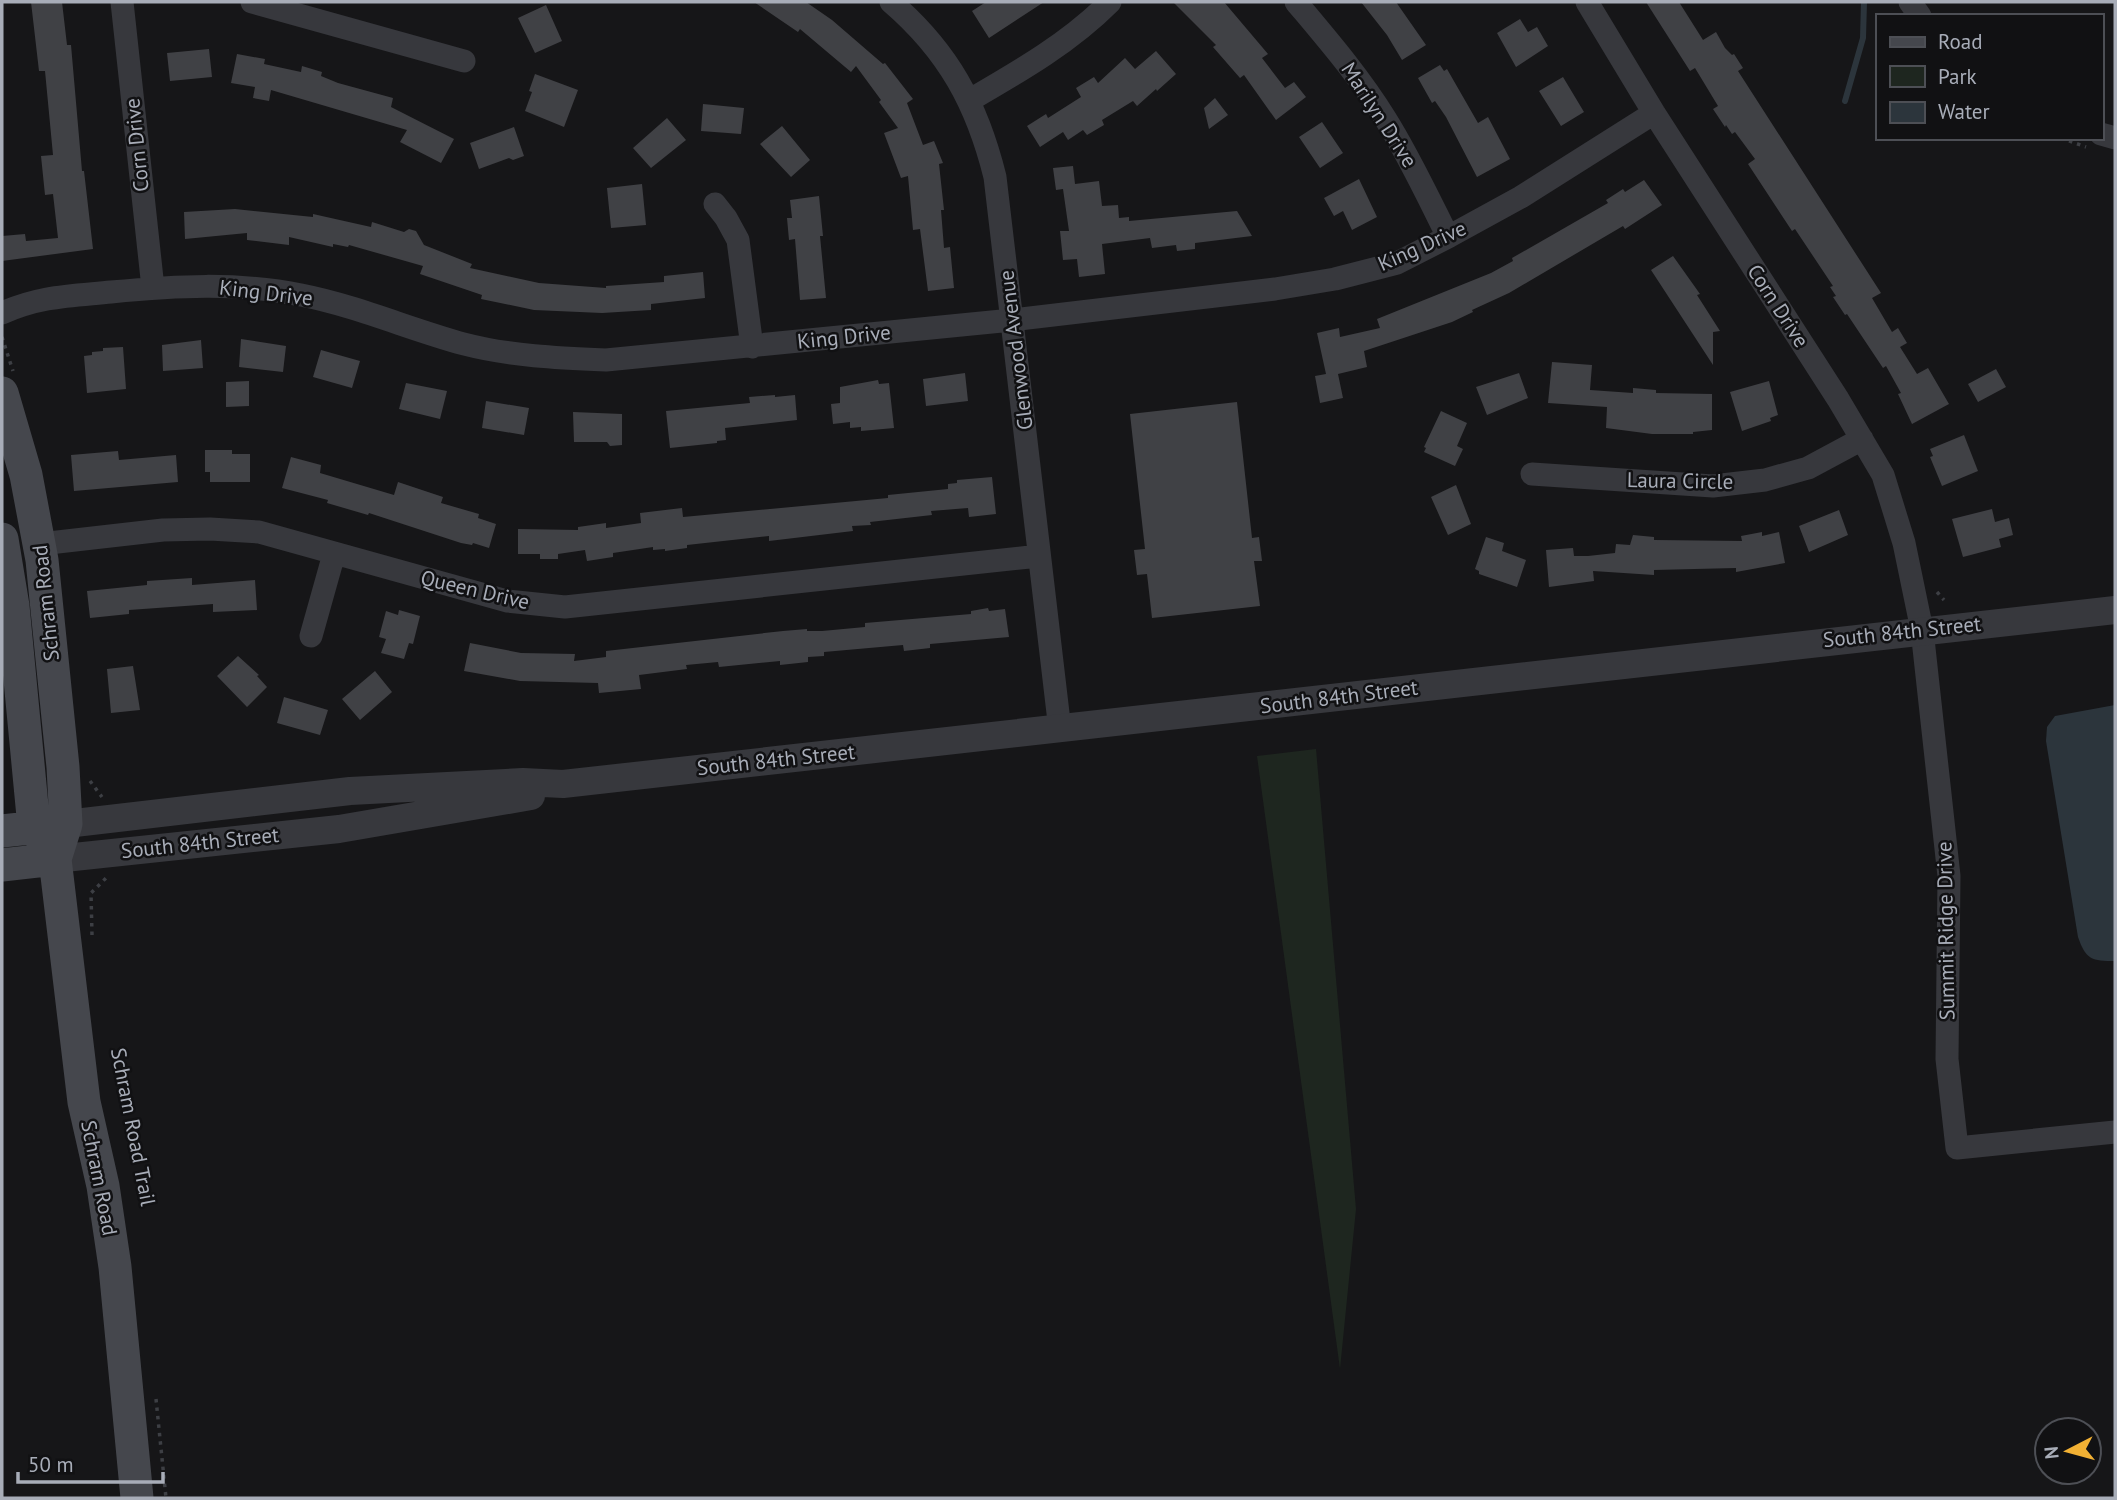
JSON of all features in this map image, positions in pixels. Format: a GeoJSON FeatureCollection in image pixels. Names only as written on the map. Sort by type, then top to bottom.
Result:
{"type":"FeatureCollection","features":[{"type":"Feature","properties":{"kind":"main road","name":"Schram Road"},"geometry":{"type":"LineString","coordinates":[[2,393],[26,475],[40,544],[64,767],[34,827]]}},
{"type":"Feature","properties":{"kind":"main road","name":"Schram Road"},"geometry":{"type":"LineString","coordinates":[[2,539],[13,606],[34,827],[55,859],[84,1102],[103,1185],[115,1267],[137,1498]]}},
{"type":"Feature","properties":{"kind":"main road","name":"South 84th Street"},"geometry":{"type":"LineString","coordinates":[[2,865],[55,859]]}},
{"type":"Feature","properties":{"kind":"street","name":"Corn Drive"},"geometry":{"type":"LineString","coordinates":[[122,2],[153,288]]}},
{"type":"Feature","properties":{"kind":"street"},"geometry":{"type":"LineString","coordinates":[[251,2],[464,61]]}},
{"type":"Feature","properties":{"kind":"street","name":"Glenwood Avenue"},"geometry":{"type":"LineString","coordinates":[[891,2],[937,47],[970,100],[988,148],[995,177],[1060,730]]}},
{"type":"Feature","properties":{"kind":"street"},"geometry":{"type":"LineString","coordinates":[[970,100],[1049,54],[1110,2]]}},
{"type":"Feature","properties":{"kind":"street","name":"Marilyn Drive"},"geometry":{"type":"LineString","coordinates":[[1296,2],[1354,73],[1384,116],[1448,237]]}},
{"type":"Feature","properties":{"kind":"street","name":"Corn Drive"},"geometry":{"type":"LineString","coordinates":[[1587,2],[1883,475],[1905,543],[1922,630]]}},
{"type":"Feature","properties":{"kind":"street","name":"King Drive"},"geometry":{"type":"LineString","coordinates":[[2,313],[39,299],[153,288],[231,286],[300,294],[467,344],[546,358],[606,360],[1012,320],[1275,289],[1335,279],[1397,263],[1521,197],[1654,113]]}},
{"type":"Feature","properties":{"kind":"street"},"geometry":{"type":"LineString","coordinates":[[715,204],[738,240],[752,347]]}},
{"type":"Feature","properties":{"kind":"street","name":"Laura Circle"},"geometry":{"type":"LineString","coordinates":[[1532,474],[1713,486],[1765,480],[1808,468],[1862,439]]}},
{"type":"Feature","properties":{"kind":"street","name":"Queen Drive"},"geometry":{"type":"LineString","coordinates":[[40,544],[163,530],[224,529],[259,532],[507,601],[565,607],[1039,556]]}},
{"type":"Feature","properties":{"kind":"street"},"geometry":{"type":"LineString","coordinates":[[311,636],[334,554]]}},
{"type":"Feature","properties":{"kind":"street","name":"South 84th Street"},"geometry":{"type":"LineString","coordinates":[[34,827],[350,791],[512,782],[563,784],[2115,610]]}},
{"type":"Feature","properties":{"kind":"street","name":"Summit Ridge Drive"},"geometry":{"type":"LineString","coordinates":[[1922,630],[1949,876],[1947,1059],[1957,1148],[2115,1132]]}},
{"type":"Feature","properties":{"kind":"street","name":"South 84th Street"},"geometry":{"type":"LineString","coordinates":[[55,859],[339,829],[529,797],[563,784]]}},
{"type":"Feature","properties":{"kind":"path"},"geometry":{"type":"LineString","coordinates":[[86,776],[102,794],[104,820]]}},
{"type":"Feature","properties":{"kind":"path"},"geometry":{"type":"LineString","coordinates":[[92,935],[91,893],[112,871],[110,852]]}},
{"type":"Feature","properties":{"kind":"path"},"geometry":{"type":"LineString","coordinates":[[155,1391],[166,1498]]}},
{"type":"Feature","properties":{"kind":"green space"},"geometry":{"type":"Polygon","coordinates":[[[1316,749],[1356,1209],[1340,1369],[1257,756],[1316,749]]]}},
{"type":"Feature","properties":{"kind":"water"},"geometry":{"type":"Polygon","coordinates":[[[2115,705],[2115,961],[2107,961],[2087,955],[2078,937],[2046,741],[2047,727],[2055,716],[2115,705]]]}},
{"type":"Feature","properties":{"kind":"building"},"geometry":{"type":"Polygon","coordinates":[[[31,2],[62,2],[67,45],[71,45],[82,171],[93,249],[2,261],[2,236],[25,234],[26,241],[58,238],[53,194],[45,195],[41,156],[53,155],[45,71],[39,71],[31,2]]]}},
{"type":"Feature","properties":{"kind":"building"},"geometry":{"type":"Polygon","coordinates":[[[754,2],[806,2],[885,63],[913,99],[907,103],[923,145],[934,141],[943,163],[939,164],[944,210],[941,210],[944,248],[950,247],[954,288],[928,291],[920,229],[913,230],[908,176],[901,178],[884,133],[898,128],[879,102],[881,100],[856,66],[851,72],[800,29],[798,32],[754,2]]]}},
{"type":"Feature","properties":{"kind":"building"},"geometry":{"type":"Polygon","coordinates":[[[986,2],[1044,2],[989,38],[972,11],[986,2]]]}},
{"type":"Feature","properties":{"kind":"building"},"geometry":{"type":"Polygon","coordinates":[[[1173,2],[1224,2],[1268,54],[1262,58],[1285,88],[1294,82],[1306,97],[1276,120],[1244,75],[1240,78],[1213,47],[1216,45],[1173,2]]]}},
{"type":"Feature","properties":{"kind":"building"},"geometry":{"type":"Polygon","coordinates":[[[1361,2],[1396,2],[1426,45],[1402,60],[1387,35],[1361,2]]]}},
{"type":"Feature","properties":{"kind":"building"},"geometry":{"type":"Polygon","coordinates":[[[1646,2],[1679,2],[1703,40],[1716,32],[1725,48],[1734,54],[1743,68],[1738,71],[1881,293],[1872,298],[1892,332],[1898,328],[1907,343],[1900,347],[1917,374],[1928,368],[1949,404],[1912,424],[1898,394],[1901,393],[1886,366],[1883,368],[1833,297],[1836,296],[1830,287],[1833,286],[1795,229],[1792,231],[1748,164],[1755,159],[1735,132],[1732,134],[1726,125],[1725,127],[1713,109],[1718,106],[1695,68],[1690,71],[1646,2]]]}},
{"type":"Feature","properties":{"kind":"building"},"geometry":{"type":"Polygon","coordinates":[[[546,5],[562,41],[535,53],[518,18],[546,5]]]}},
{"type":"Feature","properties":{"kind":"building"},"geometry":{"type":"Polygon","coordinates":[[[1520,19],[1528,32],[1537,27],[1548,46],[1516,67],[1497,33],[1520,19]]]}},
{"type":"Feature","properties":{"kind":"building"},"geometry":{"type":"Polygon","coordinates":[[[209,49],[212,77],[170,81],[167,53],[209,49]]]}},
{"type":"Feature","properties":{"kind":"building"},"geometry":{"type":"Polygon","coordinates":[[[1156,51],[1176,74],[1157,91],[1156,89],[1137,106],[1133,101],[1102,120],[1104,125],[1087,135],[1083,130],[1068,140],[1063,132],[1040,147],[1027,126],[1046,114],[1048,118],[1081,97],[1076,88],[1094,77],[1098,83],[1125,58],[1135,69],[1156,51]]]}},
{"type":"Feature","properties":{"kind":"building"},"geometry":{"type":"Polygon","coordinates":[[[237,54],[265,59],[264,64],[301,72],[302,66],[322,72],[321,76],[338,83],[393,98],[391,107],[454,139],[441,163],[400,142],[407,130],[271,90],[269,101],[253,98],[255,87],[231,83],[237,54]]]}},
{"type":"Feature","properties":{"kind":"building"},"geometry":{"type":"Polygon","coordinates":[[[1440,65],[1444,71],[1447,69],[1478,123],[1488,117],[1510,159],[1477,177],[1446,117],[1435,101],[1432,103],[1418,78],[1440,65]]]}},
{"type":"Feature","properties":{"kind":"building"},"geometry":{"type":"Polygon","coordinates":[[[535,74],[578,90],[564,127],[525,111],[535,74]]]}},
{"type":"Feature","properties":{"kind":"building"},"geometry":{"type":"Polygon","coordinates":[[[1563,77],[1584,112],[1561,126],[1539,91],[1563,77]]]}},
{"type":"Feature","properties":{"kind":"building"},"geometry":{"type":"Polygon","coordinates":[[[1215,98],[1228,115],[1209,129],[1204,108],[1215,98]]]}},
{"type":"Feature","properties":{"kind":"building"},"geometry":{"type":"Polygon","coordinates":[[[703,104],[744,108],[741,134],[701,131],[703,104]]]}},
{"type":"Feature","properties":{"kind":"building"},"geometry":{"type":"Polygon","coordinates":[[[667,118],[686,140],[651,168],[633,148],[667,118]]]}},
{"type":"Feature","properties":{"kind":"building"},"geometry":{"type":"Polygon","coordinates":[[[1322,122],[1343,153],[1320,168],[1299,137],[1322,122]]]}},
{"type":"Feature","properties":{"kind":"building"},"geometry":{"type":"Polygon","coordinates":[[[782,126],[810,160],[791,177],[760,144],[782,126]]]}},
{"type":"Feature","properties":{"kind":"building"},"geometry":{"type":"Polygon","coordinates":[[[514,127],[524,156],[513,160],[509,158],[479,169],[470,143],[514,127]]]}},
{"type":"Feature","properties":{"kind":"building"},"geometry":{"type":"Polygon","coordinates":[[[1073,166],[1075,184],[1099,181],[1102,206],[1118,205],[1119,218],[1129,217],[1129,221],[1237,211],[1252,236],[1195,243],[1195,249],[1177,251],[1176,245],[1152,248],[1150,238],[1102,244],[1105,274],[1079,277],[1077,259],[1063,260],[1060,231],[1069,231],[1063,189],[1056,190],[1053,168],[1073,166]]]}},
{"type":"Feature","properties":{"kind":"building"},"geometry":{"type":"Polygon","coordinates":[[[1359,179],[1377,217],[1352,230],[1343,211],[1334,216],[1324,198],[1359,179]]]}},
{"type":"Feature","properties":{"kind":"building"},"geometry":{"type":"Polygon","coordinates":[[[1644,180],[1662,205],[1625,229],[1623,226],[1509,293],[1472,310],[1473,312],[1452,322],[1364,351],[1367,367],[1338,374],[1343,398],[1320,403],[1315,376],[1326,374],[1317,333],[1339,328],[1340,337],[1380,328],[1377,319],[1491,273],[1608,203],[1606,200],[1623,189],[1625,192],[1644,180]]]}},
{"type":"Feature","properties":{"kind":"building"},"geometry":{"type":"Polygon","coordinates":[[[642,184],[646,225],[611,228],[607,188],[642,184]]]}},
{"type":"Feature","properties":{"kind":"building"},"geometry":{"type":"Polygon","coordinates":[[[819,196],[826,298],[800,300],[795,239],[789,240],[787,218],[792,218],[790,200],[819,196]]]}},
{"type":"Feature","properties":{"kind":"building"},"geometry":{"type":"Polygon","coordinates":[[[235,209],[313,217],[313,214],[371,227],[372,222],[404,232],[409,229],[416,231],[424,245],[472,264],[470,268],[539,283],[606,288],[664,282],[664,276],[703,272],[705,298],[651,304],[651,310],[602,313],[534,310],[481,299],[482,295],[420,274],[423,266],[349,245],[333,244],[333,247],[289,237],[289,245],[247,240],[247,233],[185,239],[184,212],[235,209]]]}},
{"type":"Feature","properties":{"kind":"building"},"geometry":{"type":"Polygon","coordinates":[[[1673,256],[1700,294],[1697,295],[1720,331],[1713,332],[1713,365],[1651,270],[1673,256]]]}},
{"type":"Feature","properties":{"kind":"building"},"geometry":{"type":"Polygon","coordinates":[[[241,339],[286,346],[283,372],[239,367],[241,339]]]}},
{"type":"Feature","properties":{"kind":"building"},"geometry":{"type":"Polygon","coordinates":[[[201,340],[203,368],[163,371],[162,345],[201,340]]]}},
{"type":"Feature","properties":{"kind":"building"},"geometry":{"type":"Polygon","coordinates":[[[123,347],[126,389],[87,393],[84,356],[103,351],[103,348],[123,347]]]}},
{"type":"Feature","properties":{"kind":"building"},"geometry":{"type":"Polygon","coordinates":[[[321,350],[360,361],[352,388],[313,377],[321,350]]]}},
{"type":"Feature","properties":{"kind":"building"},"geometry":{"type":"Polygon","coordinates":[[[1552,362],[1592,365],[1590,390],[1633,393],[1633,388],[1656,390],[1656,393],[1712,394],[1712,430],[1693,434],[1652,434],[1606,428],[1607,407],[1548,403],[1552,362]]]}},
{"type":"Feature","properties":{"kind":"building"},"geometry":{"type":"Polygon","coordinates":[[[1996,369],[2006,387],[1978,402],[1968,384],[1996,369]]]}},
{"type":"Feature","properties":{"kind":"building"},"geometry":{"type":"Polygon","coordinates":[[[965,373],[968,401],[926,406],[923,379],[965,373]]]}},
{"type":"Feature","properties":{"kind":"building"},"geometry":{"type":"Polygon","coordinates":[[[1519,373],[1528,398],[1487,415],[1476,387],[1519,373]]]}},
{"type":"Feature","properties":{"kind":"building"},"geometry":{"type":"Polygon","coordinates":[[[878,380],[879,384],[889,383],[894,428],[861,431],[861,427],[850,428],[850,422],[833,424],[831,404],[840,403],[840,387],[878,380]]]}},
{"type":"Feature","properties":{"kind":"building"},"geometry":{"type":"Polygon","coordinates":[[[249,381],[249,406],[226,407],[226,382],[249,381]]]}},
{"type":"Feature","properties":{"kind":"building"},"geometry":{"type":"Polygon","coordinates":[[[1769,381],[1778,415],[1770,418],[1771,421],[1742,431],[1730,392],[1769,381]]]}},
{"type":"Feature","properties":{"kind":"building"},"geometry":{"type":"Polygon","coordinates":[[[406,383],[447,391],[440,419],[399,409],[406,383]]]}},
{"type":"Feature","properties":{"kind":"building"},"geometry":{"type":"Polygon","coordinates":[[[795,395],[797,420],[725,428],[726,440],[670,448],[666,411],[750,403],[749,397],[795,395]]]}},
{"type":"Feature","properties":{"kind":"building"},"geometry":{"type":"Polygon","coordinates":[[[486,401],[529,408],[524,435],[482,428],[486,401]]]}},
{"type":"Feature","properties":{"kind":"building"},"geometry":{"type":"Polygon","coordinates":[[[1237,402],[1252,538],[1259,537],[1262,561],[1254,561],[1260,606],[1152,618],[1147,574],[1137,575],[1134,550],[1145,549],[1130,414],[1237,402]]]}},
{"type":"Feature","properties":{"kind":"building"},"geometry":{"type":"Polygon","coordinates":[[[1441,411],[1467,423],[1457,446],[1463,449],[1455,466],[1424,452],[1441,411]]]}},
{"type":"Feature","properties":{"kind":"building"},"geometry":{"type":"Polygon","coordinates":[[[573,412],[622,414],[622,445],[574,442],[573,412]]]}},
{"type":"Feature","properties":{"kind":"building"},"geometry":{"type":"Polygon","coordinates":[[[1964,435],[1978,471],[1942,486],[1930,457],[1933,456],[1930,449],[1964,435]]]}},
{"type":"Feature","properties":{"kind":"building"},"geometry":{"type":"Polygon","coordinates":[[[205,450],[232,450],[232,454],[250,454],[250,482],[210,482],[210,472],[205,472],[205,450]]]}},
{"type":"Feature","properties":{"kind":"building"},"geometry":{"type":"Polygon","coordinates":[[[118,451],[119,460],[176,455],[178,482],[74,491],[71,455],[118,451]]]}},
{"type":"Feature","properties":{"kind":"building"},"geometry":{"type":"Polygon","coordinates":[[[291,457],[321,465],[320,473],[394,495],[398,482],[443,497],[441,503],[479,514],[478,518],[496,524],[489,548],[473,543],[461,543],[282,488],[291,457]]]}},
{"type":"Feature","properties":{"kind":"building"},"geometry":{"type":"Polygon","coordinates":[[[992,477],[996,514],[969,517],[968,508],[931,511],[932,515],[852,526],[853,531],[769,541],[769,536],[687,545],[687,548],[665,551],[653,550],[653,547],[613,553],[613,557],[587,561],[585,550],[558,554],[558,559],[540,559],[540,554],[518,554],[518,529],[578,530],[578,527],[606,523],[606,528],[641,523],[640,513],[682,508],[683,517],[888,498],[888,495],[948,489],[948,484],[957,483],[957,480],[992,477]]]}},
{"type":"Feature","properties":{"kind":"building"},"geometry":{"type":"Polygon","coordinates":[[[1456,485],[1471,524],[1448,535],[1431,497],[1456,485]]]}},
{"type":"Feature","properties":{"kind":"building"},"geometry":{"type":"Polygon","coordinates":[[[1992,509],[1995,522],[2009,518],[2013,535],[1999,539],[2001,547],[1963,557],[1952,519],[1992,509]]]}},
{"type":"Feature","properties":{"kind":"building"},"geometry":{"type":"Polygon","coordinates":[[[1839,510],[1848,535],[1809,552],[1799,526],[1839,510]]]}},
{"type":"Feature","properties":{"kind":"building"},"geometry":{"type":"Polygon","coordinates":[[[1762,532],[1762,536],[1779,532],[1785,563],[1736,572],[1736,568],[1654,570],[1654,575],[1593,571],[1594,581],[1549,587],[1546,550],[1573,548],[1574,556],[1588,556],[1615,553],[1616,544],[1630,545],[1633,535],[1654,537],[1654,540],[1742,541],[1741,536],[1762,532]]]}},
{"type":"Feature","properties":{"kind":"building"},"geometry":{"type":"Polygon","coordinates":[[[1486,537],[1504,543],[1502,551],[1526,560],[1517,587],[1479,574],[1475,569],[1486,537]]]}},
{"type":"Feature","properties":{"kind":"building"},"geometry":{"type":"Polygon","coordinates":[[[192,578],[192,585],[255,580],[257,610],[213,612],[213,604],[129,610],[129,614],[90,618],[87,591],[147,585],[147,581],[192,578]]]}},
{"type":"Feature","properties":{"kind":"building"},"geometry":{"type":"Polygon","coordinates":[[[988,608],[989,611],[1005,609],[1009,637],[930,644],[930,648],[904,651],[903,645],[824,652],[824,656],[808,657],[808,662],[780,665],[780,661],[719,667],[718,662],[686,665],[687,669],[639,675],[641,689],[599,693],[598,683],[520,681],[464,671],[470,643],[521,653],[575,654],[574,661],[606,657],[606,651],[783,631],[865,627],[865,623],[971,614],[971,611],[988,608]]]}},
{"type":"Feature","properties":{"kind":"building"},"geometry":{"type":"Polygon","coordinates":[[[399,610],[420,616],[413,644],[409,643],[404,659],[381,653],[386,639],[379,637],[386,611],[398,615],[399,610]]]}},
{"type":"Feature","properties":{"kind":"building"},"geometry":{"type":"Polygon","coordinates":[[[238,656],[259,675],[257,676],[267,687],[247,707],[217,676],[238,656]]]}},
{"type":"Feature","properties":{"kind":"building"},"geometry":{"type":"Polygon","coordinates":[[[133,666],[140,710],[111,713],[107,669],[133,666]]]}},
{"type":"Feature","properties":{"kind":"building"},"geometry":{"type":"Polygon","coordinates":[[[375,671],[392,692],[360,720],[342,699],[375,671]]]}},
{"type":"Feature","properties":{"kind":"building"},"geometry":{"type":"Polygon","coordinates":[[[284,697],[328,710],[320,735],[277,723],[284,697]]]}},
{"type":"Feature","properties":{"kind":"waterway"},"geometry":{"type":"LineString","coordinates":[[1845,101],[1863,38],[1864,2]]}}]}
